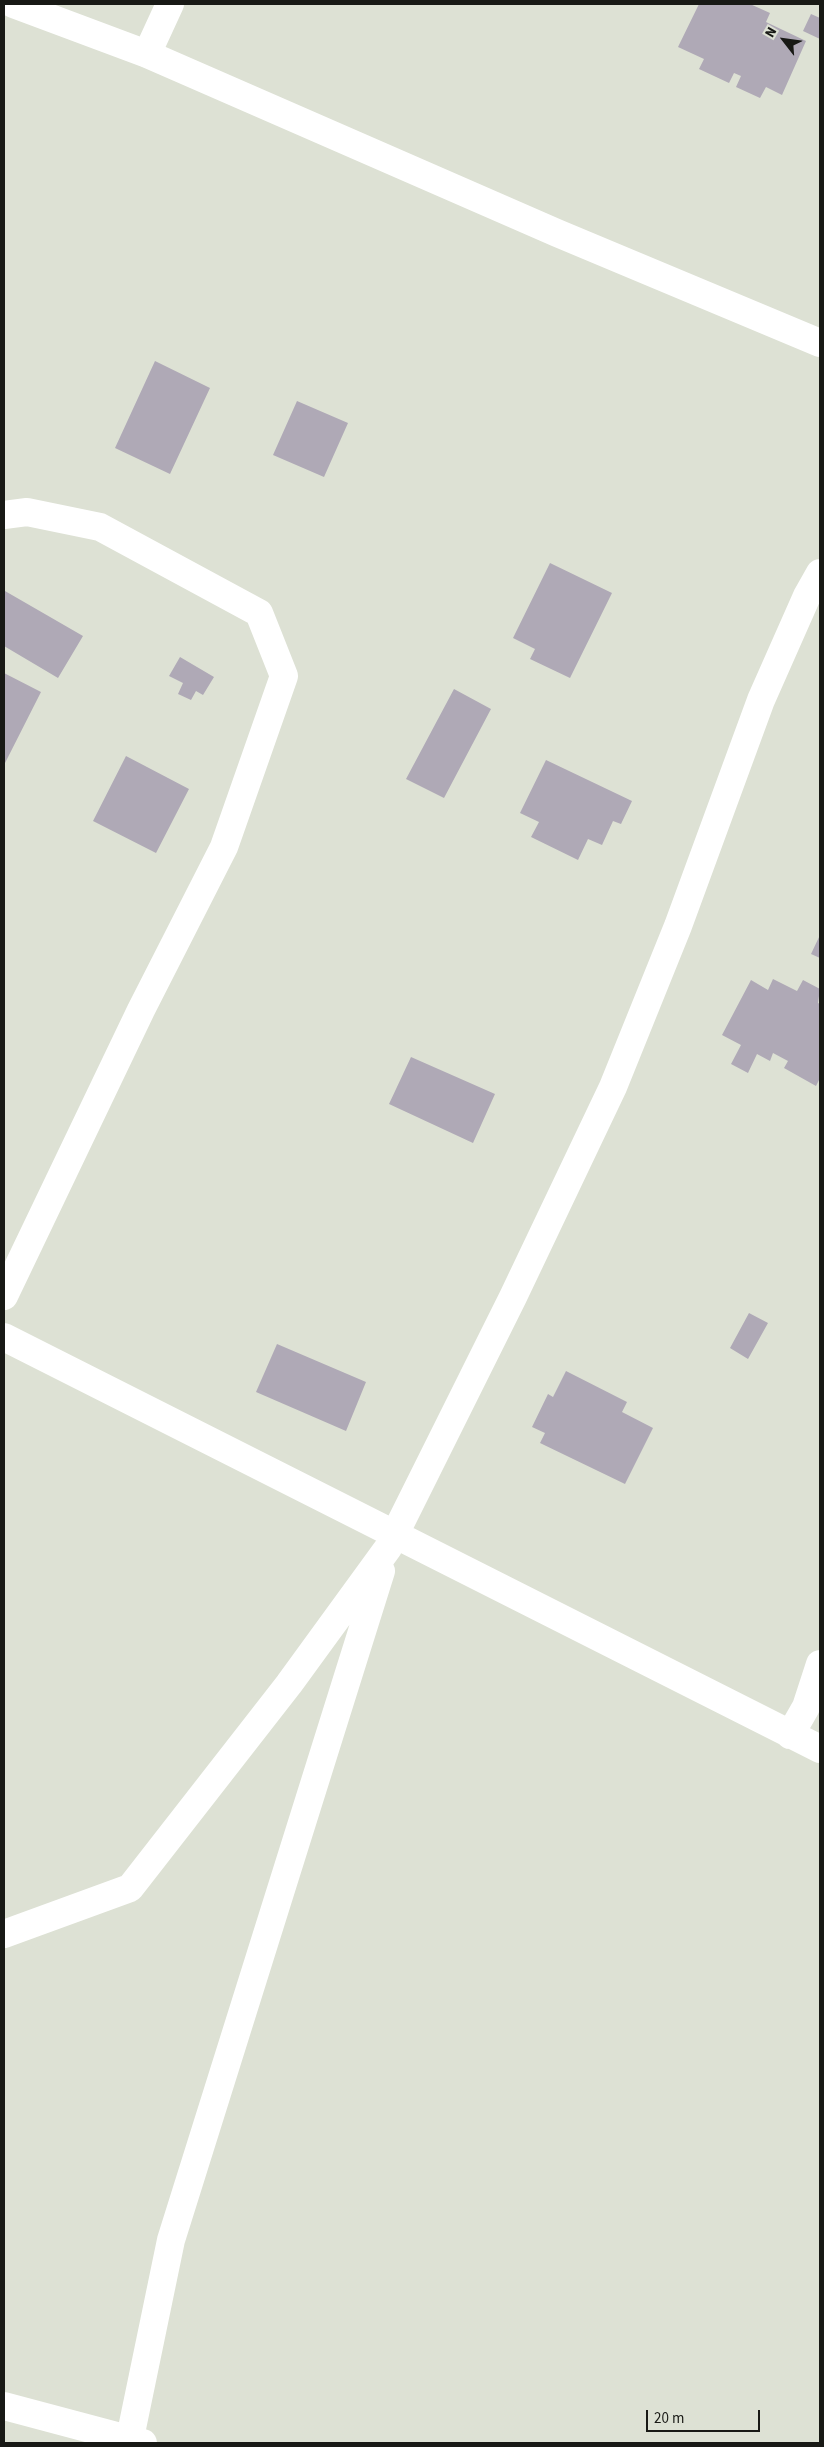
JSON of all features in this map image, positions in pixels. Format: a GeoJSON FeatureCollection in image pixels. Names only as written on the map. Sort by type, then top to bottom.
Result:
{"type":"FeatureCollection","features":[{"type":"Feature","properties":{"kind":"street"},"geometry":{"type":"LineString","coordinates":[[13,4],[147,54],[557,233],[820,343]]}},
{"type":"Feature","properties":{"kind":"street"},"geometry":{"type":"LineString","coordinates":[[147,54],[170,4]]}},
{"type":"Feature","properties":{"kind":"street"},"geometry":{"type":"LineString","coordinates":[[4,515],[27,512],[100,527],[259,613],[284,676],[224,847],[141,1010],[4,1296]]}},
{"type":"Feature","properties":{"kind":"street"},"geometry":{"type":"LineString","coordinates":[[4,2406],[136,2441],[170,2240],[391,1542],[513,1297],[613,1087],[678,926],[761,700],[807,596],[820,573]]}},
{"type":"Feature","properties":{"kind":"street"},"geometry":{"type":"LineString","coordinates":[[4,1337],[391,1542],[820,1749]]}},
{"type":"Feature","properties":{"kind":"street"},"geometry":{"type":"LineString","coordinates":[[4,1934],[130,1888],[289,1684],[391,1542]]}},
{"type":"Feature","properties":{"kind":"street"},"geometry":{"type":"LineString","coordinates":[[790,1735],[806,1707],[820,1664]]}},
{"type":"Feature","properties":{"kind":"building"},"geometry":{"type":"Polygon","coordinates":[[[699,4],[750,4],[770,13],[766,22],[806,41],[782,95],[766,87],[760,98],[736,87],[741,76],[734,73],[729,83],[699,69],[704,59],[678,47],[699,4]]]}},
{"type":"Feature","properties":{"kind":"building"},"geometry":{"type":"Polygon","coordinates":[[[811,14],[820,18],[820,39],[803,31],[811,14]]]}},
{"type":"Feature","properties":{"kind":"building"},"geometry":{"type":"Polygon","coordinates":[[[155,361],[210,388],[170,474],[115,448],[155,361]]]}},
{"type":"Feature","properties":{"kind":"building"},"geometry":{"type":"Polygon","coordinates":[[[297,401],[348,423],[324,477],[273,455],[297,401]]]}},
{"type":"Feature","properties":{"kind":"building"},"geometry":{"type":"Polygon","coordinates":[[[550,563],[612,593],[570,678],[530,659],[535,649],[513,638],[550,563]]]}},
{"type":"Feature","properties":{"kind":"building"},"geometry":{"type":"Polygon","coordinates":[[[5,591],[83,636],[58,678],[4,646],[5,591]]]}},
{"type":"Feature","properties":{"kind":"building"},"geometry":{"type":"Polygon","coordinates":[[[180,657],[214,677],[203,695],[196,691],[191,700],[178,694],[183,683],[169,676],[180,657]]]}},
{"type":"Feature","properties":{"kind":"building"},"geometry":{"type":"Polygon","coordinates":[[[4,673],[41,692],[4,765],[4,673]]]}},
{"type":"Feature","properties":{"kind":"building"},"geometry":{"type":"Polygon","coordinates":[[[454,689],[491,709],[444,798],[406,779],[454,689]]]}},
{"type":"Feature","properties":{"kind":"building"},"geometry":{"type":"Polygon","coordinates":[[[126,756],[189,789],[156,853],[93,821],[126,756]]]}},
{"type":"Feature","properties":{"kind":"building"},"geometry":{"type":"Polygon","coordinates":[[[546,760],[632,801],[621,824],[613,821],[602,845],[588,839],[578,860],[531,837],[539,822],[520,813],[546,760]]]}},
{"type":"Feature","properties":{"kind":"building"},"geometry":{"type":"Polygon","coordinates":[[[820,935],[820,958],[811,954],[820,935]]]}},
{"type":"Feature","properties":{"kind":"building"},"geometry":{"type":"Polygon","coordinates":[[[773,979],[797,991],[803,980],[820,989],[818,1003],[820,1004],[820,1078],[816,1086],[784,1068],[788,1061],[773,1053],[770,1061],[757,1054],[748,1073],[731,1064],[741,1045],[722,1035],[751,980],[768,990],[773,979]]]}},
{"type":"Feature","properties":{"kind":"building"},"geometry":{"type":"Polygon","coordinates":[[[411,1057],[495,1094],[473,1143],[389,1104],[411,1057]]]}},
{"type":"Feature","properties":{"kind":"building"},"geometry":{"type":"Polygon","coordinates":[[[749,1313],[768,1323],[748,1359],[730,1348],[749,1313]]]}},
{"type":"Feature","properties":{"kind":"building"},"geometry":{"type":"Polygon","coordinates":[[[277,1344],[366,1382],[346,1431],[256,1392],[277,1344]]]}},
{"type":"Feature","properties":{"kind":"building"},"geometry":{"type":"Polygon","coordinates":[[[566,1371],[627,1402],[622,1412],[653,1428],[625,1484],[540,1443],[545,1433],[532,1427],[548,1394],[553,1397],[566,1371]]]}}]}
